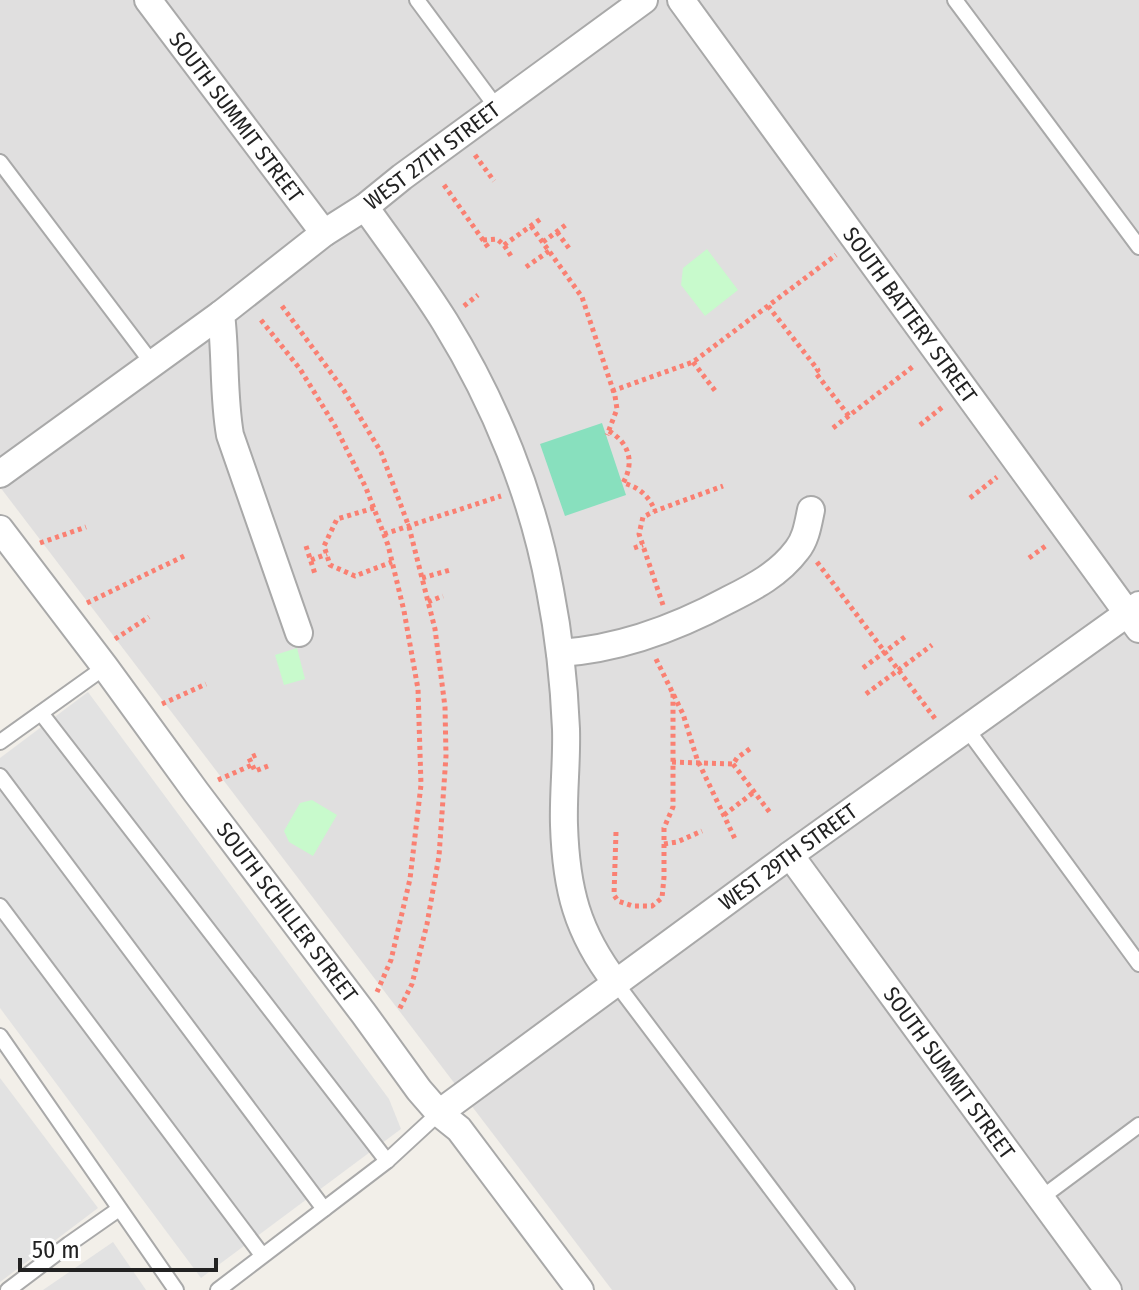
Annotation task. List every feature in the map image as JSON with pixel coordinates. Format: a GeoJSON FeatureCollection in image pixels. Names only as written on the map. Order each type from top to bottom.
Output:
{"type":"FeatureCollection","features":[{"type":"Feature","properties":{"kind":"street","name":"SOUTH SUMMIT STREET"},"geometry":{"type":"LineString","coordinates":[[148,0],[324,233]]}},
{"type":"Feature","properties":{"kind":"street","name":"WEST 27TH STREET"},"geometry":{"type":"LineString","coordinates":[[0,474],[644,0]]}},
{"type":"Feature","properties":{"kind":"street","name":"SOUTH BATTERY STREET"},"geometry":{"type":"LineString","coordinates":[[681,0],[1017,462],[1135,616]]}},
{"type":"Feature","properties":{"kind":"street"},"geometry":{"type":"LineString","coordinates":[[365,207],[446,323],[470,367],[499,426],[540,540],[560,653],[566,729],[564,825],[569,879],[586,937],[616,983]]}},
{"type":"Feature","properties":{"kind":"street"},"geometry":{"type":"LineString","coordinates":[[221,314],[225,346],[226,415],[230,435],[299,633]]}},
{"type":"Feature","properties":{"kind":"street"},"geometry":{"type":"LineString","coordinates":[[560,653],[624,642],[671,628],[757,586],[779,570],[799,548],[811,510]]}},
{"type":"Feature","properties":{"kind":"street","name":"SOUTH SCHILLER STREET"},"geometry":{"type":"LineString","coordinates":[[0,529],[419,1090],[439,1113],[459,1129],[580,1290]]}},
{"type":"Feature","properties":{"kind":"street","name":"WEST 29TH STREET"},"geometry":{"type":"LineString","coordinates":[[439,1113],[959,734],[1135,616]]}},
{"type":"Feature","properties":{"kind":"street","name":"SOUTH SUMMIT STREET"},"geometry":{"type":"LineString","coordinates":[[790,855],[1108,1290]]}},
{"type":"Feature","properties":{"kind":"lane"},"geometry":{"type":"LineString","coordinates":[[417,0],[497,108]]}},
{"type":"Feature","properties":{"kind":"lane"},"geometry":{"type":"LineString","coordinates":[[955,0],[1139,247]]}},
{"type":"Feature","properties":{"kind":"lane"},"geometry":{"type":"LineString","coordinates":[[0,162],[152,363]]}},
{"type":"Feature","properties":{"kind":"lane"},"geometry":{"type":"LineString","coordinates":[[0,742],[41,713],[100,660]]}},
{"type":"Feature","properties":{"kind":"lane"},"geometry":{"type":"LineString","coordinates":[[41,713],[387,1161]]}},
{"type":"Feature","properties":{"kind":"lane"},"geometry":{"type":"LineString","coordinates":[[959,734],[1139,964]]}},
{"type":"Feature","properties":{"kind":"lane"},"geometry":{"type":"LineString","coordinates":[[0,776],[324,1209]]}},
{"type":"Feature","properties":{"kind":"lane"},"geometry":{"type":"LineString","coordinates":[[0,906],[262,1255]]}},
{"type":"Feature","properties":{"kind":"lane"},"geometry":{"type":"LineString","coordinates":[[616,983],[847,1290]]}},
{"type":"Feature","properties":{"kind":"lane"},"geometry":{"type":"LineString","coordinates":[[0,1036],[176,1290]]}},
{"type":"Feature","properties":{"kind":"lane"},"geometry":{"type":"LineString","coordinates":[[218,1290],[387,1161],[439,1113]]}},
{"type":"Feature","properties":{"kind":"lane"},"geometry":{"type":"LineString","coordinates":[[1041,1198],[1139,1125]]}},
{"type":"Feature","properties":{"kind":"lane"},"geometry":{"type":"LineString","coordinates":[[8,1290],[119,1209]]}},
{"type":"Feature","properties":{"kind":"path"},"geometry":{"type":"LineString","coordinates":[[460,135],[494,181]]}},
{"type":"Feature","properties":{"kind":"path"},"geometry":{"type":"LineString","coordinates":[[444,185],[488,247]]}},
{"type":"Feature","properties":{"kind":"path"},"geometry":{"type":"LineString","coordinates":[[504,245],[542,218]]}},
{"type":"Feature","properties":{"kind":"path"},"geometry":{"type":"LineString","coordinates":[[543,242],[567,224]]}},
{"type":"Feature","properties":{"kind":"path"},"geometry":{"type":"LineString","coordinates":[[531,226],[582,297],[617,409],[608,433],[620,438],[630,461],[629,473],[623,483],[642,491],[655,511]]}},
{"type":"Feature","properties":{"kind":"path"},"geometry":{"type":"LineString","coordinates":[[557,232],[571,251]]}},
{"type":"Feature","properties":{"kind":"path"},"geometry":{"type":"LineString","coordinates":[[483,240],[497,239],[511,256]]}},
{"type":"Feature","properties":{"kind":"path"},"geometry":{"type":"LineString","coordinates":[[612,391],[693,362],[856,240]]}},
{"type":"Feature","properties":{"kind":"path"},"geometry":{"type":"LineString","coordinates":[[526,267],[549,251]]}},
{"type":"Feature","properties":{"kind":"path"},"geometry":{"type":"LineString","coordinates":[[463,307],[478,295]]}},
{"type":"Feature","properties":{"kind":"path"},"geometry":{"type":"LineString","coordinates":[[282,306],[343,389],[381,452],[409,527],[435,629],[445,707],[446,756],[439,856],[412,984],[399,1010]]}},
{"type":"Feature","properties":{"kind":"path"},"geometry":{"type":"LineString","coordinates":[[768,306],[849,416]]}},
{"type":"Feature","properties":{"kind":"path"},"geometry":{"type":"LineString","coordinates":[[261,320],[300,369],[335,426],[366,488],[392,562],[418,689],[421,785],[410,879],[391,960],[382,985],[364,1014]]}},
{"type":"Feature","properties":{"kind":"path"},"geometry":{"type":"LineString","coordinates":[[833,428],[935,349]]}},
{"type":"Feature","properties":{"kind":"path"},"geometry":{"type":"LineString","coordinates":[[693,362],[716,392]]}},
{"type":"Feature","properties":{"kind":"path"},"geometry":{"type":"LineString","coordinates":[[970,498],[1017,462]]}},
{"type":"Feature","properties":{"kind":"path"},"geometry":{"type":"LineString","coordinates":[[671,628],[639,534],[640,525],[643,517],[655,511],[723,486]]}},
{"type":"Feature","properties":{"kind":"path"},"geometry":{"type":"LineString","coordinates":[[384,534],[493,499]]}},
{"type":"Feature","properties":{"kind":"path"},"geometry":{"type":"LineString","coordinates":[[374,508],[337,519],[324,546],[330,565],[355,576],[392,562]]}},
{"type":"Feature","properties":{"kind":"path"},"geometry":{"type":"LineString","coordinates":[[16,550],[86,527]]}},
{"type":"Feature","properties":{"kind":"path"},"geometry":{"type":"LineString","coordinates":[[634,548],[643,545]]}},
{"type":"Feature","properties":{"kind":"path"},"geometry":{"type":"LineString","coordinates":[[306,546],[315,574]]}},
{"type":"Feature","properties":{"kind":"path"},"geometry":{"type":"LineString","coordinates":[[311,560],[327,554]]}},
{"type":"Feature","properties":{"kind":"path"},"geometry":{"type":"LineString","coordinates":[[64,614],[184,556]]}},
{"type":"Feature","properties":{"kind":"path"},"geometry":{"type":"LineString","coordinates":[[820,566],[898,670],[959,734]]}},
{"type":"Feature","properties":{"kind":"path"},"geometry":{"type":"LineString","coordinates":[[422,578],[450,570]]}},
{"type":"Feature","properties":{"kind":"path"},"geometry":{"type":"LineString","coordinates":[[428,602],[443,596]]}},
{"type":"Feature","properties":{"kind":"path"},"geometry":{"type":"LineString","coordinates":[[100,660],[129,628],[149,617]]}},
{"type":"Feature","properties":{"kind":"path"},"geometry":{"type":"LineString","coordinates":[[863,668],[906,636]]}},
{"type":"Feature","properties":{"kind":"path"},"geometry":{"type":"LineString","coordinates":[[866,694],[932,645]]}},
{"type":"Feature","properties":{"kind":"path"},"geometry":{"type":"LineString","coordinates":[[660,666],[683,714],[698,763],[736,841]]}},
{"type":"Feature","properties":{"kind":"path"},"geometry":{"type":"LineString","coordinates":[[140,716],[206,684]]}},
{"type":"Feature","properties":{"kind":"path"},"geometry":{"type":"LineString","coordinates":[[616,832],[614,895],[618,901],[633,906],[652,906],[662,898],[664,828],[673,807],[673,692]]}},
{"type":"Feature","properties":{"kind":"path"},"geometry":{"type":"LineString","coordinates":[[733,764],[751,748]]}},
{"type":"Feature","properties":{"kind":"path"},"geometry":{"type":"LineString","coordinates":[[256,755],[249,758],[255,771],[268,766]]}},
{"type":"Feature","properties":{"kind":"path"},"geometry":{"type":"LineString","coordinates":[[672,762],[733,764]]}},
{"type":"Feature","properties":{"kind":"path"},"geometry":{"type":"LineString","coordinates":[[733,764],[771,814]]}},
{"type":"Feature","properties":{"kind":"path"},"geometry":{"type":"LineString","coordinates":[[226,776],[252,765]]}},
{"type":"Feature","properties":{"kind":"path"},"geometry":{"type":"LineString","coordinates":[[724,815],[754,792]]}},
{"type":"Feature","properties":{"kind":"path"},"geometry":{"type":"LineString","coordinates":[[664,844],[702,831]]}},
{"type":"Feature","properties":{"kind":"shaded area"},"geometry":{"type":"Polygon","coordinates":[[[0,0],[1139,0],[1139,1290],[612,1290],[0,487],[0,0]]]}},
{"type":"Feature","properties":{"kind":"shaded area"},"geometry":{"type":"Polygon","coordinates":[[[88,692],[389,1099],[401,1129],[201,1278],[0,1008],[0,758],[88,692]]]}},
{"type":"Feature","properties":{"kind":"shaded area"},"geometry":{"type":"Polygon","coordinates":[[[0,1078],[98,1208],[0,1282],[0,1078]]]}},
{"type":"Feature","properties":{"kind":"shaded area"},"geometry":{"type":"Polygon","coordinates":[[[113,1242],[146,1290],[43,1290],[113,1242]]]}},
{"type":"Feature","properties":{"kind":"green space"},"geometry":{"type":"Polygon","coordinates":[[[707,249],[738,290],[705,316],[681,285],[683,268],[707,249]]]}},
{"type":"Feature","properties":{"kind":"green space"},"geometry":{"type":"Polygon","coordinates":[[[602,423],[626,495],[565,516],[540,444],[602,423]]]}},
{"type":"Feature","properties":{"kind":"green space"},"geometry":{"type":"Polygon","coordinates":[[[297,648],[305,679],[284,685],[275,655],[297,648]]]}},
{"type":"Feature","properties":{"kind":"green space"},"geometry":{"type":"Polygon","coordinates":[[[312,800],[337,815],[313,856],[289,842],[284,831],[300,803],[312,800]]]}}]}
